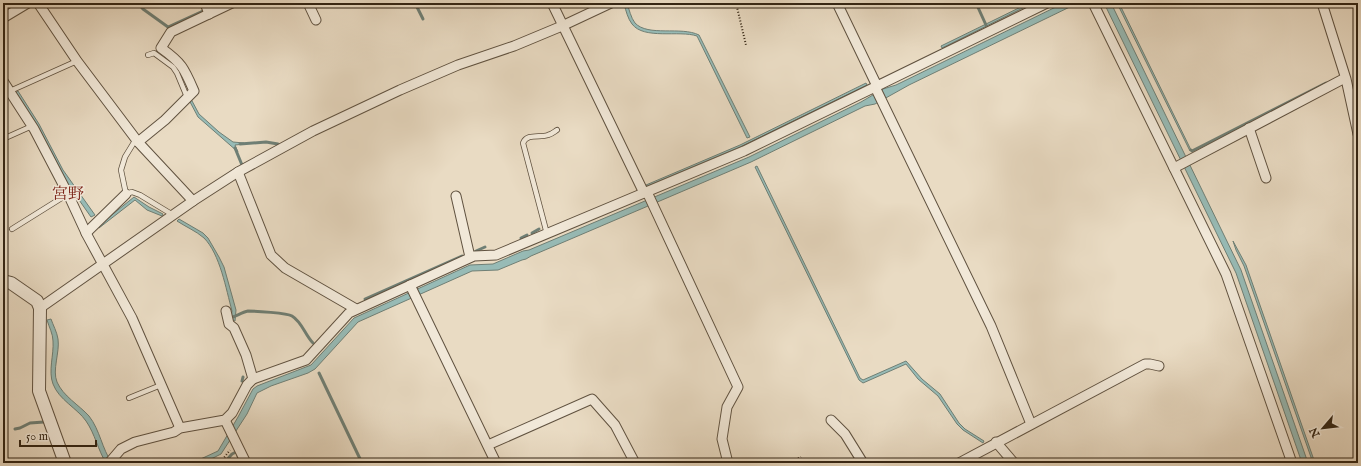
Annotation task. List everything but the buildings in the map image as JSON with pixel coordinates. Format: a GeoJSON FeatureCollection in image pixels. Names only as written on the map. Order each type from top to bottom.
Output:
{"type":"FeatureCollection","features":[{"type":"Feature","properties":{"kind":"street"},"geometry":{"type":"LineString","coordinates":[[3,18],[28,3]]}},
{"type":"Feature","properties":{"kind":"street"},"geometry":{"type":"LineString","coordinates":[[38,3],[77,61],[137,140],[193,201]]}},
{"type":"Feature","properties":{"kind":"street"},"geometry":{"type":"LineString","coordinates":[[205,3],[209,14]]}},
{"type":"Feature","properties":{"kind":"street"},"geometry":{"type":"LineString","coordinates":[[137,140],[165,120],[187,97],[194,92],[185,70],[176,59],[161,48],[171,32],[232,3]]}},
{"type":"Feature","properties":{"kind":"street"},"geometry":{"type":"LineString","coordinates":[[308,3],[316,20]]}},
{"type":"Feature","properties":{"kind":"street"},"geometry":{"type":"LineString","coordinates":[[552,3],[738,387],[726,407],[722,439],[728,463]]}},
{"type":"Feature","properties":{"kind":"street"},"geometry":{"type":"LineString","coordinates":[[40,308],[193,201],[238,172],[313,131],[400,90],[458,65],[514,46],[611,3]]}},
{"type":"Feature","properties":{"kind":"street"},"geometry":{"type":"LineString","coordinates":[[836,3],[882,102],[991,326],[1031,424]]}},
{"type":"Feature","properties":{"kind":"street"},"geometry":{"type":"LineString","coordinates":[[110,461],[121,449],[135,442],[174,432],[180,428],[225,420],[232,413],[247,385],[253,379],[306,360],[349,312],[413,291],[470,257],[496,255],[744,151],[876,88],[1047,3]]}},
{"type":"Feature","properties":{"kind":"street"},"geometry":{"type":"LineString","coordinates":[[1094,3],[1182,163],[1226,274],[1292,463]]}},
{"type":"Feature","properties":{"kind":"street"},"geometry":{"type":"LineString","coordinates":[[1322,3],[1345,78],[1358,134]]}},
{"type":"Feature","properties":{"kind":"street"},"geometry":{"type":"LineString","coordinates":[[1182,163],[1345,78]]}},
{"type":"Feature","properties":{"kind":"street"},"geometry":{"type":"LineString","coordinates":[[3,81],[33,126],[86,233],[132,318],[180,428]]}},
{"type":"Feature","properties":{"kind":"street"},"geometry":{"type":"LineString","coordinates":[[1277,123],[1282,111]]}},
{"type":"Feature","properties":{"kind":"street"},"geometry":{"type":"LineString","coordinates":[[1249,128],[1266,178]]}},
{"type":"Feature","properties":{"kind":"street"},"geometry":{"type":"LineString","coordinates":[[238,172],[270,255],[285,268],[356,309]]}},
{"type":"Feature","properties":{"kind":"street"},"geometry":{"type":"LineString","coordinates":[[86,233],[126,194]]}},
{"type":"Feature","properties":{"kind":"street"},"geometry":{"type":"LineString","coordinates":[[456,196],[470,257]]}},
{"type":"Feature","properties":{"kind":"street"},"geometry":{"type":"LineString","coordinates":[[3,281],[11,283],[37,302],[40,308],[39,391],[65,463]]}},
{"type":"Feature","properties":{"kind":"street"},"geometry":{"type":"LineString","coordinates":[[413,291],[496,463]]}},
{"type":"Feature","properties":{"kind":"street"},"geometry":{"type":"LineString","coordinates":[[226,311],[229,324],[234,328],[246,355],[253,379]]}},
{"type":"Feature","properties":{"kind":"street"},"geometry":{"type":"LineString","coordinates":[[959,463],[1145,364],[1159,366]]}},
{"type":"Feature","properties":{"kind":"street"},"geometry":{"type":"LineString","coordinates":[[488,446],[592,399],[615,425],[635,463]]}},
{"type":"Feature","properties":{"kind":"street"},"geometry":{"type":"LineString","coordinates":[[225,420],[246,463]]}},
{"type":"Feature","properties":{"kind":"street"},"geometry":{"type":"LineString","coordinates":[[831,420],[845,434],[863,463]]}},
{"type":"Feature","properties":{"kind":"street"},"geometry":{"type":"LineString","coordinates":[[996,442],[1014,463]]}},
{"type":"Feature","properties":{"kind":"lane"},"geometry":{"type":"LineString","coordinates":[[148,55],[154,53],[173,67],[187,97]]}},
{"type":"Feature","properties":{"kind":"lane"},"geometry":{"type":"LineString","coordinates":[[10,91],[77,61]]}},
{"type":"Feature","properties":{"kind":"lane"},"geometry":{"type":"LineString","coordinates":[[3,139],[33,126]]}},
{"type":"Feature","properties":{"kind":"lane"},"geometry":{"type":"LineString","coordinates":[[547,234],[524,143],[525,139],[529,137],[547,136],[557,130]]}},
{"type":"Feature","properties":{"kind":"lane"},"geometry":{"type":"LineString","coordinates":[[137,140],[125,157],[121,170],[126,194],[132,192],[140,195],[173,215]]}},
{"type":"Feature","properties":{"kind":"lane"},"geometry":{"type":"LineString","coordinates":[[12,229],[68,194]]}},
{"type":"Feature","properties":{"kind":"lane"},"geometry":{"type":"LineString","coordinates":[[129,398],[161,385]]}},
{"type":"Feature","properties":{"kind":"path"},"geometry":{"type":"LineString","coordinates":[[736,3],[746,45]]}},
{"type":"Feature","properties":{"kind":"path"},"geometry":{"type":"LineString","coordinates":[[214,463],[223,459],[236,442]]}},
{"type":"Feature","properties":{"kind":"path"},"geometry":{"type":"LineString","coordinates":[[786,463],[801,456]]}},
{"type":"Feature","properties":{"kind":"water"},"geometry":{"type":"Polygon","coordinates":[[[627,3],[635,23],[641,27],[656,31],[692,32],[699,35],[750,137],[747,138],[697,36],[690,34],[653,33],[638,29],[632,24],[628,17],[624,4],[627,3]]]}},
{"type":"Feature","properties":{"kind":"water"},"geometry":{"type":"Polygon","coordinates":[[[1029,3],[1033,3],[942,48],[941,46],[1029,3]]]}},
{"type":"Feature","properties":{"kind":"water"},"geometry":{"type":"Polygon","coordinates":[[[1064,3],[1078,3],[909,85],[875,104],[865,106],[751,162],[526,259],[498,270],[472,271],[358,322],[315,369],[257,393],[247,414],[221,454],[203,463],[192,463],[218,451],[253,389],[257,386],[311,365],[354,318],[470,265],[493,264],[749,157],[861,102],[883,89],[896,85],[1064,3]]]}},
{"type":"Feature","properties":{"kind":"water"},"geometry":{"type":"Polygon","coordinates":[[[1104,3],[1111,3],[1241,270],[1308,463],[1302,463],[1236,273],[1104,3]]]}},
{"type":"Feature","properties":{"kind":"water"},"geometry":{"type":"Polygon","coordinates":[[[1117,3],[1119,3],[1191,150],[1190,151],[1117,3]]]}},
{"type":"Feature","properties":{"kind":"water"},"geometry":{"type":"Polygon","coordinates":[[[866,83],[867,85],[742,146],[647,186],[646,185],[740,145],[866,83]]]}},
{"type":"Feature","properties":{"kind":"water"},"geometry":{"type":"Polygon","coordinates":[[[18,91],[39,124],[63,170],[95,215],[91,217],[65,180],[15,93],[18,91]]]}},
{"type":"Feature","properties":{"kind":"water"},"geometry":{"type":"Polygon","coordinates":[[[191,99],[199,114],[219,132],[233,142],[245,144],[235,145],[238,152],[198,117],[189,100],[191,99]]]}},
{"type":"Feature","properties":{"kind":"water"},"geometry":{"type":"Polygon","coordinates":[[[757,166],[860,378],[863,380],[906,361],[922,379],[940,394],[959,423],[965,429],[984,441],[983,443],[963,430],[957,424],[938,396],[918,379],[906,364],[863,383],[859,380],[755,167],[757,166]]]}},
{"type":"Feature","properties":{"kind":"water"},"geometry":{"type":"Polygon","coordinates":[[[134,197],[163,214],[162,216],[147,210],[135,200],[99,228],[98,226],[134,197]]]}},
{"type":"Feature","properties":{"kind":"water"},"geometry":{"type":"Polygon","coordinates":[[[179,219],[203,233],[208,238],[219,257],[224,267],[236,310],[235,321],[231,319],[232,311],[222,272],[210,245],[198,233],[177,221],[179,219]]]}},
{"type":"Feature","properties":{"kind":"water"},"geometry":{"type":"Polygon","coordinates":[[[1233,241],[1246,265],[1315,463],[1313,463],[1244,266],[1233,241]]]}},
{"type":"Feature","properties":{"kind":"water"},"geometry":{"type":"Polygon","coordinates":[[[51,319],[58,339],[55,372],[57,382],[63,392],[93,421],[112,463],[106,463],[86,421],[59,395],[53,384],[51,368],[53,338],[47,320],[51,319]]]}},
{"type":"Feature","properties":{"kind":"waterway"},"geometry":{"type":"LineString","coordinates":[[138,3],[143,9],[168,27],[203,11]]}},
{"type":"Feature","properties":{"kind":"waterway"},"geometry":{"type":"LineString","coordinates":[[415,3],[423,19]]}},
{"type":"Feature","properties":{"kind":"waterway"},"geometry":{"type":"LineString","coordinates":[[976,3],[986,25]]}},
{"type":"Feature","properties":{"kind":"waterway"},"geometry":{"type":"LineString","coordinates":[[1191,150],[1192,151],[1326,83]]}},
{"type":"Feature","properties":{"kind":"waterway"},"geometry":{"type":"LineString","coordinates":[[1353,91],[1358,109]]}},
{"type":"Feature","properties":{"kind":"waterway"},"geometry":{"type":"LineString","coordinates":[[240,144],[266,142],[278,144]]}},
{"type":"Feature","properties":{"kind":"waterway"},"geometry":{"type":"LineString","coordinates":[[235,148],[242,165]]}},
{"type":"Feature","properties":{"kind":"waterway"},"geometry":{"type":"LineString","coordinates":[[532,233],[539,229]]}},
{"type":"Feature","properties":{"kind":"waterway"},"geometry":{"type":"LineString","coordinates":[[521,238],[527,235]]}},
{"type":"Feature","properties":{"kind":"waterway"},"geometry":{"type":"LineString","coordinates":[[476,251],[485,247]]}},
{"type":"Feature","properties":{"kind":"waterway"},"geometry":{"type":"LineString","coordinates":[[365,299],[462,256]]}},
{"type":"Feature","properties":{"kind":"waterway"},"geometry":{"type":"LineString","coordinates":[[233,317],[248,311],[271,312],[289,315],[298,322],[313,343]]}},
{"type":"Feature","properties":{"kind":"waterway"},"geometry":{"type":"LineString","coordinates":[[319,373],[362,463]]}},
{"type":"Feature","properties":{"kind":"waterway"},"geometry":{"type":"LineString","coordinates":[[242,381],[243,377]]}},
{"type":"Feature","properties":{"kind":"waterway"},"geometry":{"type":"LineString","coordinates":[[15,429],[30,423],[44,422]]}},
{"type":"Feature","properties":{"kind":"waterway"},"geometry":{"type":"LineString","coordinates":[[224,463],[232,454],[236,452]]}},
{"type":"Feature","properties":{"kind":"waterway"},"geometry":{"type":"LineString","coordinates":[[238,456],[241,463]]}},
{"type":"Feature","properties":{"kind":"district","name":"宮野"},"geometry":{"type":"Point","coordinates":[68,195]}}]}
